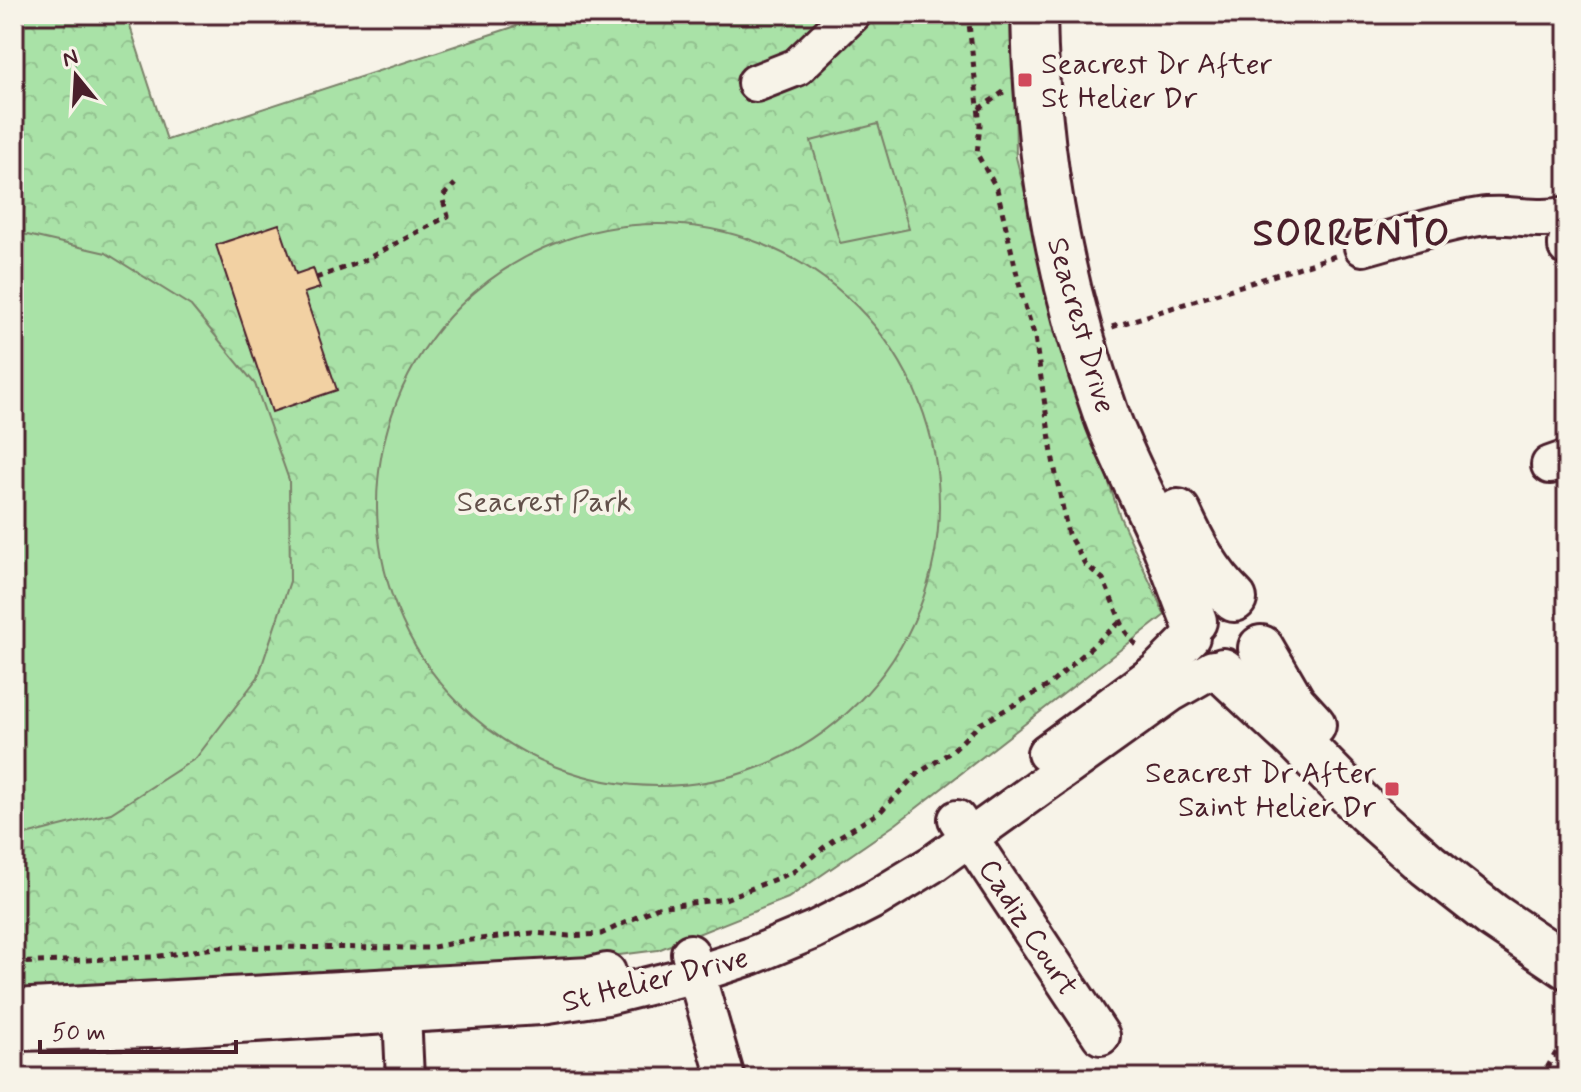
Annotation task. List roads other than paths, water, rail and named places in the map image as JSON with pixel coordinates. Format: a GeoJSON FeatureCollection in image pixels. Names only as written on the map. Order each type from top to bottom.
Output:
{"type":"FeatureCollection","features":[{"type":"Feature","properties":{"kind":"main road","name":"Seacrest Drive"},"geometry":{"type":"LineString","coordinates":[[1034,14],[1034,73],[1042,157],[1055,237],[1077,324],[1107,416],[1160,534],[1205,650],[1366,810],[1428,865],[1505,924],[1567,966]]}},
{"type":"Feature","properties":{"kind":"main road","name":"Seacrest Drive"},"geometry":{"type":"LineString","coordinates":[[1055,14],[1056,75],[1066,170],[1078,238],[1101,330],[1117,361],[1153,454],[1195,548],[1216,582],[1234,599]]}},
{"type":"Feature","properties":{"kind":"main road"},"geometry":{"type":"LineString","coordinates":[[1234,599],[1256,612],[1264,636],[1261,648],[1246,666],[1239,670],[1205,650],[1199,613],[1215,601],[1234,599]]}},
{"type":"Feature","properties":{"kind":"main road"},"geometry":{"type":"LineString","coordinates":[[1261,648],[1293,703],[1394,806],[1492,888],[1567,939]]}},
{"type":"Feature","properties":{"kind":"street"},"geometry":{"type":"LineString","coordinates":[[756,83],[797,67],[852,14]]}},
{"type":"Feature","properties":{"kind":"street"},"geometry":{"type":"LineString","coordinates":[[1363,247],[1478,217],[1509,214],[1546,220],[1567,215]]}},
{"type":"Feature","properties":{"kind":"street","name":"St Helier Drive"},"geometry":{"type":"LineString","coordinates":[[14,1032],[154,1029],[402,1002],[751,956],[814,930],[875,899],[931,865],[963,828],[1171,693],[1205,650]]}},
{"type":"Feature","properties":{"kind":"street","name":"Cadiz Court"},"geometry":{"type":"LineString","coordinates":[[963,828],[1101,1036]]}},
{"type":"Feature","properties":{"kind":"street"},"geometry":{"type":"LineString","coordinates":[[693,963],[726,1078]]}},
{"type":"Feature","properties":{"kind":"street"},"geometry":{"type":"LineString","coordinates":[[402,1002],[405,1078]]}},
{"type":"Feature","properties":{"kind":"street","name":"St Helier Drive"},"geometry":{"type":"LineString","coordinates":[[14,1008],[402,1002]]}},
{"type":"Feature","properties":{"kind":"place","name":"Seacrest Dr After St Helier Dr"},"geometry":{"type":"Point","coordinates":[1025,80]}},
{"type":"Feature","properties":{"kind":"place","name":"Seacrest Dr After Saint Helier Dr"},"geometry":{"type":"Point","coordinates":[1392,789]}},
{"type":"Feature","properties":{"kind":"district","name":"SORRENTO"},"geometry":{"type":"Point","coordinates":[1352,232]}},
{"type":"Feature","properties":{"kind":"park label","name":"Seacrest Park"},"geometry":{"type":"Point","coordinates":[544,501]}}]}
